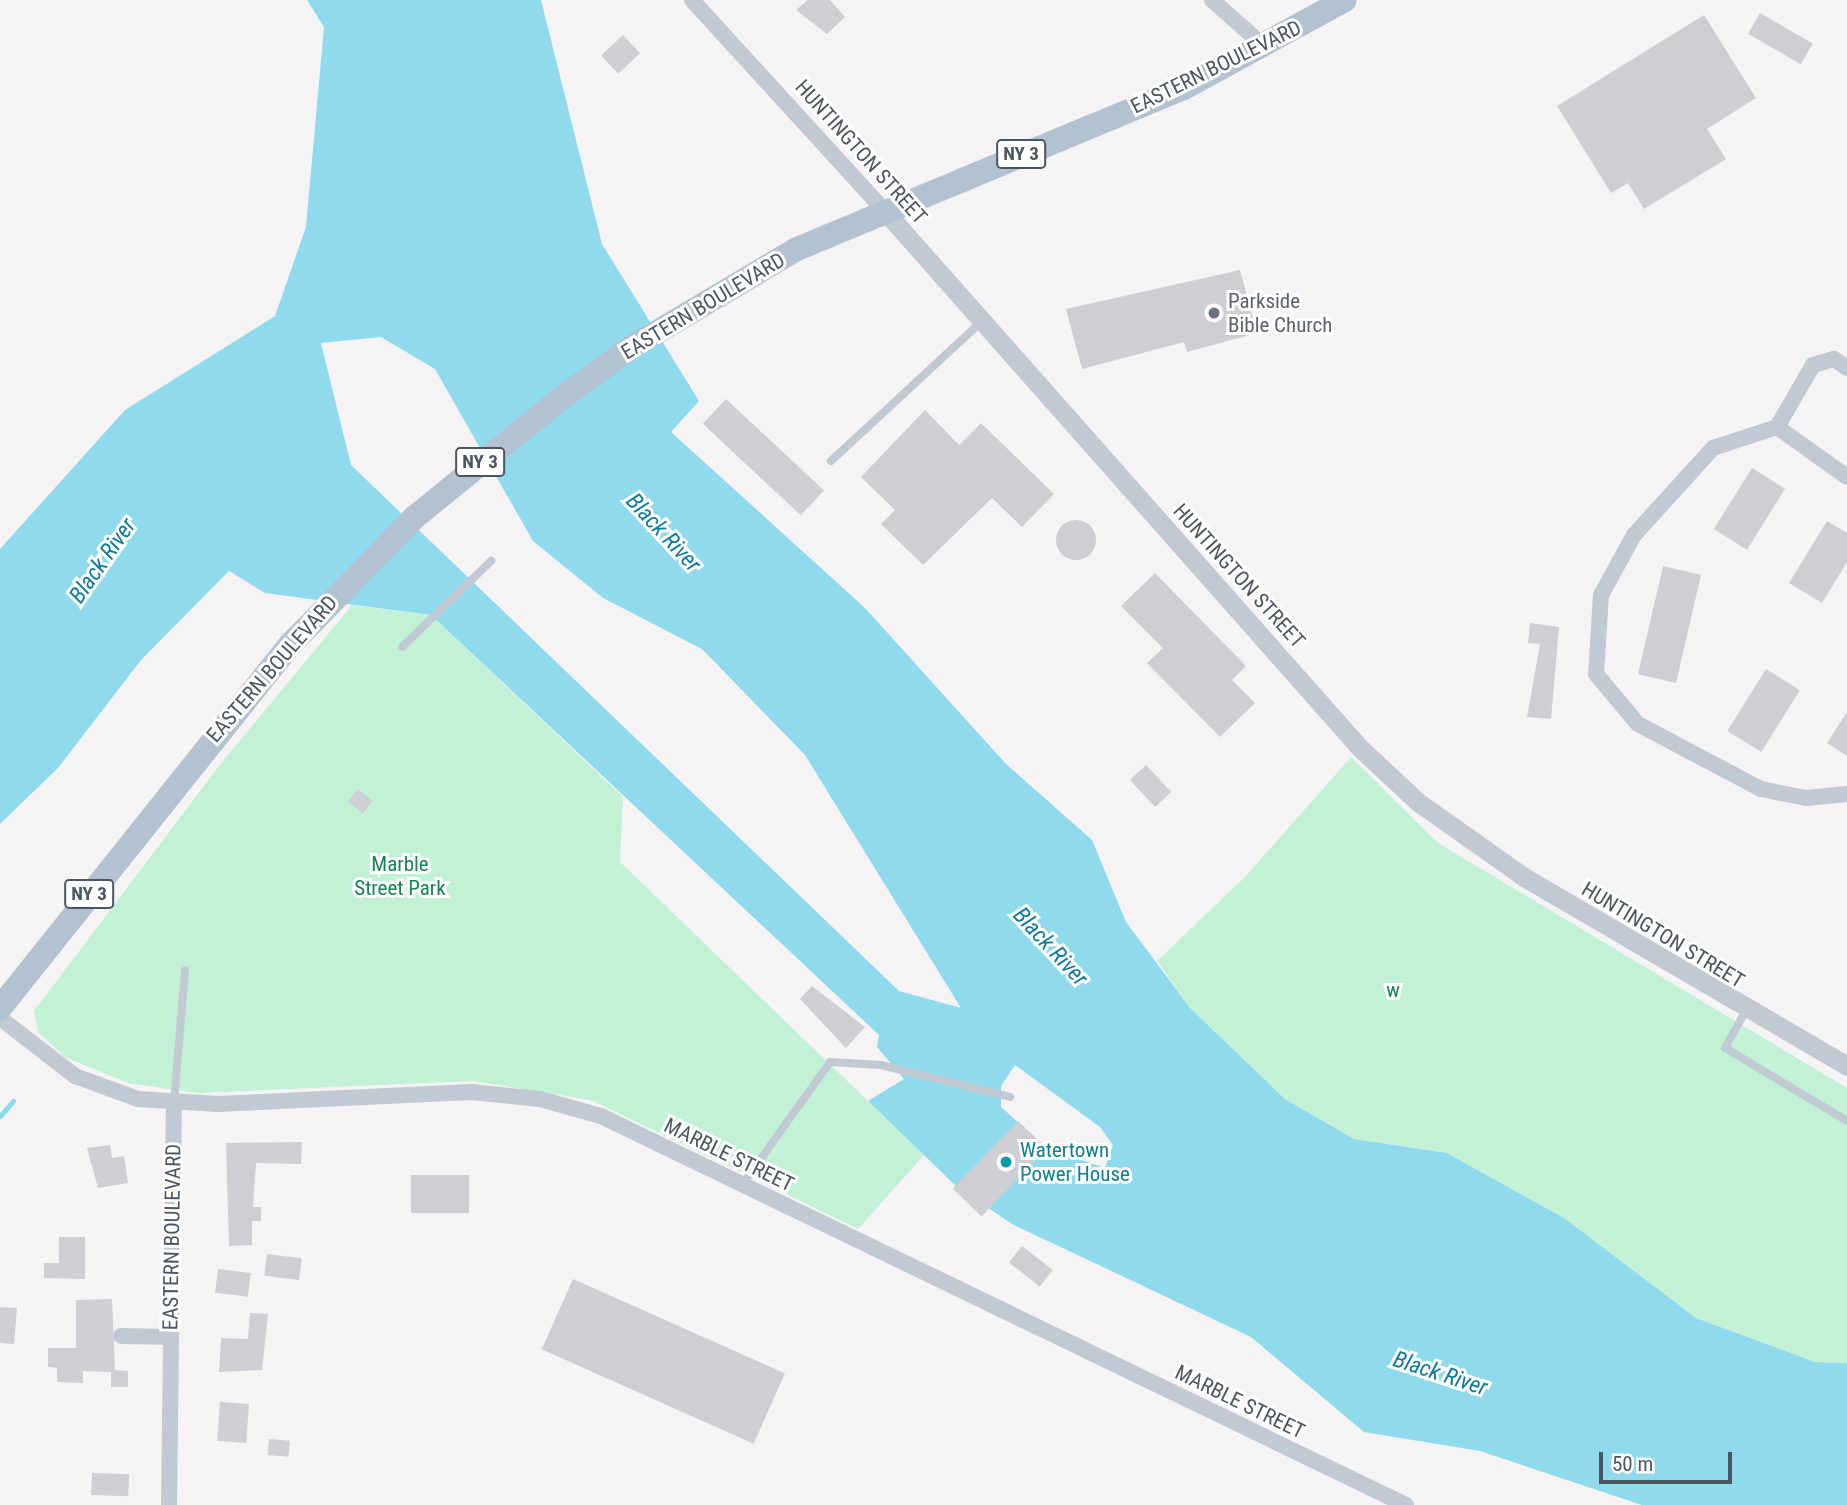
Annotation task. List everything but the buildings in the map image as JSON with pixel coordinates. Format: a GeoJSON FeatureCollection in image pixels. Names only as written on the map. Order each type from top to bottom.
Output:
{"type":"FeatureCollection","features":[{"type":"Feature","properties":{"kind":"main road","name":"EASTERN BOULEVARD"},"geometry":{"type":"LineString","coordinates":[[0,1008],[178,780],[289,646],[415,517],[487,456],[695,307],[797,249],[884,210],[1184,88],[1265,47],[1345,0]]}},
{"type":"Feature","properties":{"kind":"street","name":"HUNTINGTON STREET"},"geometry":{"type":"LineString","coordinates":[[692,0],[884,210],[1360,748],[1418,802],[1524,877],[1745,1012],[1847,1066]]}},
{"type":"Feature","properties":{"kind":"street"},"geometry":{"type":"LineString","coordinates":[[1212,0],[1265,47]]}},
{"type":"Feature","properties":{"kind":"street"},"geometry":{"type":"LineString","coordinates":[[1847,368],[1834,359],[1813,365],[1777,428],[1713,448],[1634,535],[1601,595],[1597,674],[1638,724],[1760,789],[1806,798],[1847,793]]}},
{"type":"Feature","properties":{"kind":"street"},"geometry":{"type":"LineString","coordinates":[[1777,428],[1847,477]]}},
{"type":"Feature","properties":{"kind":"street","name":"MARBLE STREET"},"geometry":{"type":"LineString","coordinates":[[0,1018],[75,1076],[138,1099],[174,1102],[386,1092],[540,1099],[601,1116],[1406,1505]]}},
{"type":"Feature","properties":{"kind":"street","name":"EASTERN BOULEVARD"},"geometry":{"type":"LineString","coordinates":[[169,1505],[174,1102]]}},
{"type":"Feature","properties":{"kind":"street"},"geometry":{"type":"LineString","coordinates":[[121,1336],[171,1337]]}},
{"type":"Feature","properties":{"kind":"lane"},"geometry":{"type":"LineString","coordinates":[[831,461],[982,321]]}},
{"type":"Feature","properties":{"kind":"lane"},"geometry":{"type":"LineString","coordinates":[[402,648],[491,561]]}},
{"type":"Feature","properties":{"kind":"lane","name":"EASTERN BOULEVARD"},"geometry":{"type":"LineString","coordinates":[[174,1102],[185,970]]}},
{"type":"Feature","properties":{"kind":"lane"},"geometry":{"type":"LineString","coordinates":[[1745,1012],[1725,1048],[1847,1121]]}},
{"type":"Feature","properties":{"kind":"lane"},"geometry":{"type":"LineString","coordinates":[[742,1185],[830,1062],[881,1065],[1010,1097]]}},
{"type":"Feature","properties":{"kind":"green space","name":"Marble Street Park"},"geometry":{"type":"Polygon","coordinates":[[[352,605],[431,615],[623,797],[620,862],[924,1155],[858,1229],[591,1100],[473,1081],[197,1093],[128,1083],[65,1057],[38,1032],[34,1011],[219,766],[352,605]]]}},
{"type":"Feature","properties":{"kind":"green space","name":"w"},"geometry":{"type":"Polygon","coordinates":[[[1351,757],[1438,843],[1847,1088],[1847,1363],[1815,1362],[1696,1318],[1564,1218],[1447,1153],[1354,1139],[1285,1099],[1191,1009],[1157,961],[1245,877],[1351,757]]]}},
{"type":"Feature","properties":{"kind":"water","name":"Black River"},"geometry":{"type":"Polygon","coordinates":[[[307,0],[541,0],[602,244],[699,401],[671,432],[865,608],[1006,764],[1092,840],[1126,922],[1191,1009],[1285,1099],[1354,1139],[1447,1153],[1564,1218],[1696,1318],[1815,1362],[1847,1363],[1847,1505],[1642,1505],[1480,1451],[1364,1432],[1251,1337],[1012,1224],[956,1186],[868,1101],[904,1079],[877,1047],[879,1035],[431,615],[265,593],[229,571],[141,660],[58,768],[0,824],[0,549],[125,410],[275,316],[306,227],[324,27],[307,0]],[[381,337],[321,343],[351,465],[899,991],[961,1008],[805,755],[702,649],[603,598],[533,541],[435,369],[381,337]],[[1015,1065],[1001,1086],[1001,1107],[1047,1148],[1105,1168],[1113,1145],[1100,1127],[1015,1065]]]}},
{"type":"Feature","properties":{"kind":"waterway"},"geometry":{"type":"LineString","coordinates":[[0,1116],[13,1101]]}},
{"type":"Feature","properties":{"kind":"place","name":"Parkside Bible Church"},"geometry":{"type":"Point","coordinates":[1214,313]}},
{"type":"Feature","properties":{"kind":"place","name":"Watertown Power House"},"geometry":{"type":"Point","coordinates":[1006,1162]}}]}
